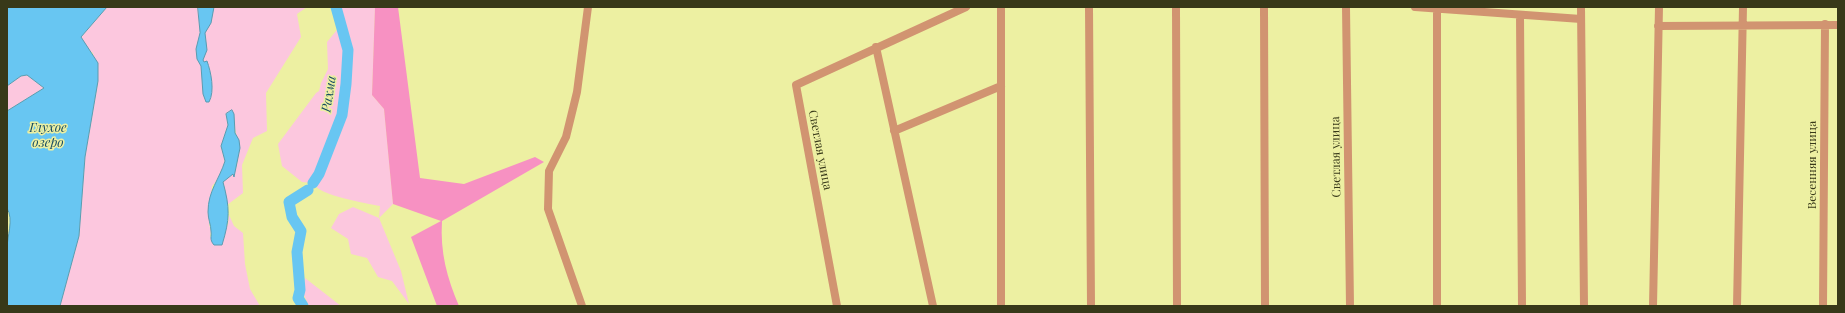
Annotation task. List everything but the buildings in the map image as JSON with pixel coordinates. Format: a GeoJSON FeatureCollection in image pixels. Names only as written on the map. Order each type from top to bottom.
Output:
{"type":"FeatureCollection","features":[{"type":"Feature","properties":{"kind":"street"},"geometry":{"type":"LineString","coordinates":[[582,306],[548,209],[549,172],[566,137],[577,92],[588,7]]}},
{"type":"Feature","properties":{"kind":"street","name":"Светлая улица"},"geometry":{"type":"LineString","coordinates":[[837,306],[796,85],[966,7]]}},
{"type":"Feature","properties":{"kind":"street"},"geometry":{"type":"LineString","coordinates":[[1001,7],[1001,306]]}},
{"type":"Feature","properties":{"kind":"street"},"geometry":{"type":"LineString","coordinates":[[1089,7],[1092,306]]}},
{"type":"Feature","properties":{"kind":"street"},"geometry":{"type":"LineString","coordinates":[[1176,7],[1177,306]]}},
{"type":"Feature","properties":{"kind":"street"},"geometry":{"type":"LineString","coordinates":[[1264,7],[1265,306]]}},
{"type":"Feature","properties":{"kind":"street","name":"Светлая улица"},"geometry":{"type":"LineString","coordinates":[[1346,7],[1350,306]]}},
{"type":"Feature","properties":{"kind":"street"},"geometry":{"type":"LineString","coordinates":[[1415,7],[1580,18]]}},
{"type":"Feature","properties":{"kind":"street"},"geometry":{"type":"LineString","coordinates":[[1581,7],[1584,306]]}},
{"type":"Feature","properties":{"kind":"street"},"geometry":{"type":"LineString","coordinates":[[1653,306],[1659,7]]}},
{"type":"Feature","properties":{"kind":"street"},"geometry":{"type":"LineString","coordinates":[[1737,306],[1743,7]]}},
{"type":"Feature","properties":{"kind":"street"},"geometry":{"type":"LineString","coordinates":[[1437,9],[1437,306]]}},
{"type":"Feature","properties":{"kind":"street"},"geometry":{"type":"LineString","coordinates":[[1520,15],[1522,306]]}},
{"type":"Feature","properties":{"kind":"street","name":"Весенняя улица"},"geometry":{"type":"LineString","coordinates":[[1824,306],[1825,24]]}},
{"type":"Feature","properties":{"kind":"street"},"geometry":{"type":"LineString","coordinates":[[1658,26],[1838,25]]}},
{"type":"Feature","properties":{"kind":"street"},"geometry":{"type":"LineString","coordinates":[[876,47],[933,306]]}},
{"type":"Feature","properties":{"kind":"street"},"geometry":{"type":"LineString","coordinates":[[894,131],[1001,86]]}},
{"type":"Feature","properties":{"kind":"shaded area"},"geometry":{"type":"Polygon","coordinates":[[[107,7],[307,7],[297,14],[301,37],[266,93],[267,131],[253,138],[242,165],[243,193],[227,205],[223,181],[235,170],[238,161],[237,140],[232,111],[226,114],[228,125],[221,146],[225,161],[218,178],[212,186],[209,224],[211,231],[210,237],[228,225],[229,215],[234,226],[243,233],[245,264],[250,289],[260,306],[60,306],[79,236],[85,157],[98,82],[93,53],[86,48],[81,37],[107,7]]]}},
{"type":"Feature","properties":{"kind":"shaded area"},"geometry":{"type":"Polygon","coordinates":[[[336,7],[375,7],[372,95],[384,109],[393,204],[379,218],[380,206],[324,192],[317,188],[313,183],[302,182],[282,166],[278,144],[319,91],[328,69],[327,42],[341,25],[336,7]]]}},
{"type":"Feature","properties":{"kind":"shaded area"},"geometry":{"type":"Polygon","coordinates":[[[375,7],[398,7],[420,178],[464,184],[535,157],[544,162],[442,221],[442,243],[445,265],[459,306],[437,306],[411,237],[441,221],[393,204],[384,109],[372,95],[375,7]]]}},
{"type":"Feature","properties":{"kind":"shaded area"},"geometry":{"type":"Polygon","coordinates":[[[27,75],[44,88],[7,111],[7,86],[21,76],[27,75]]]}},
{"type":"Feature","properties":{"kind":"shaded area"},"geometry":{"type":"Polygon","coordinates":[[[353,207],[379,218],[401,271],[409,304],[392,281],[378,277],[367,258],[351,254],[348,239],[331,228],[339,214],[353,207]]]}},
{"type":"Feature","properties":{"kind":"shaded area"},"geometry":{"type":"Polygon","coordinates":[[[305,278],[341,306],[309,306],[304,295],[305,278]]]}},
{"type":"Feature","properties":{"kind":"water","name":"Глухое озеро"},"geometry":{"type":"Polygon","coordinates":[[[7,7],[107,7],[81,37],[98,63],[98,81],[85,157],[79,236],[60,306],[7,306],[7,249],[10,218],[7,208],[7,111],[44,88],[27,75],[21,76],[7,86],[7,7]]]}},
{"type":"Feature","properties":{"kind":"water"},"geometry":{"type":"Polygon","coordinates":[[[198,7],[214,7],[211,23],[205,33],[207,50],[203,60],[204,62],[207,61],[211,76],[212,92],[209,102],[206,102],[203,94],[201,66],[197,59],[196,49],[200,33],[198,7]]]}},
{"type":"Feature","properties":{"kind":"water"},"geometry":{"type":"Polygon","coordinates":[[[232,110],[234,114],[235,133],[239,140],[240,148],[234,177],[233,174],[223,182],[228,207],[228,220],[225,236],[222,245],[214,245],[211,240],[208,205],[225,161],[221,146],[228,125],[226,114],[232,110]]]}},
{"type":"Feature","properties":{"kind":"waterway","name":"Рахма"},"geometry":{"type":"LineString","coordinates":[[313,183],[319,174],[342,115],[348,50],[336,7]]}},
{"type":"Feature","properties":{"kind":"waterway","name":"Рахма"},"geometry":{"type":"LineString","coordinates":[[303,306],[298,298],[300,290],[297,252],[301,231],[292,217],[289,202],[308,190]]}}]}
